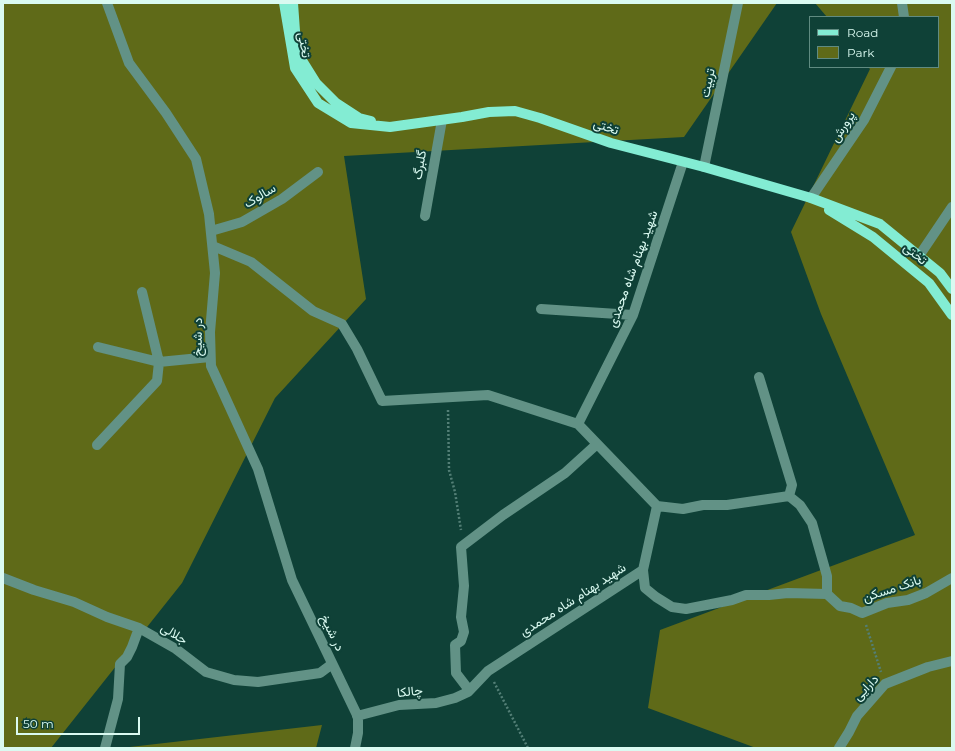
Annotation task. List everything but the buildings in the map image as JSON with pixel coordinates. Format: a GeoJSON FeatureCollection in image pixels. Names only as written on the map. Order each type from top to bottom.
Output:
{"type":"FeatureCollection","features":[{"type":"Feature","properties":{"kind":"main road","name":"تختی"},"geometry":{"type":"LineString","coordinates":[[284,3],[295,68],[318,102],[351,123],[390,127],[489,112],[515,111],[540,118],[611,143],[811,198],[880,224],[940,273],[952,289]]}},
{"type":"Feature","properties":{"kind":"main road","name":"تختی"},"geometry":{"type":"LineString","coordinates":[[293,3],[301,59],[316,83],[336,103],[359,118],[390,127]]}},
{"type":"Feature","properties":{"kind":"main road","name":"تختی"},"geometry":{"type":"LineString","coordinates":[[811,198],[873,237],[929,283],[952,315]]}},
{"type":"Feature","properties":{"kind":"street","name":"در شیخ"},"geometry":{"type":"LineString","coordinates":[[107,3],[129,63],[166,113],[196,159],[209,214],[215,273],[210,332],[211,366],[258,469],[292,580],[357,716]]}},
{"type":"Feature","properties":{"kind":"street","name":"تربیت"},"geometry":{"type":"LineString","coordinates":[[704,168],[738,3]]}},
{"type":"Feature","properties":{"kind":"street"},"geometry":{"type":"LineString","coordinates":[[902,3],[904,16]]}},
{"type":"Feature","properties":{"kind":"street","name":"پرورش"},"geometry":{"type":"LineString","coordinates":[[811,198],[864,120],[890,68]]}},
{"type":"Feature","properties":{"kind":"street","name":"گلبرگ"},"geometry":{"type":"LineString","coordinates":[[425,216],[442,120]]}},
{"type":"Feature","properties":{"kind":"street","name":"شهید بهنام شاه محمدی"},"geometry":{"type":"LineString","coordinates":[[578,424],[633,315],[683,162]]}},
{"type":"Feature","properties":{"kind":"street","name":"سالوک"},"geometry":{"type":"LineString","coordinates":[[211,231],[242,222],[282,199],[318,172]]}},
{"type":"Feature","properties":{"kind":"street"},"geometry":{"type":"LineString","coordinates":[[920,256],[952,207]]}},
{"type":"Feature","properties":{"kind":"street"},"geometry":{"type":"LineString","coordinates":[[212,246],[251,262],[313,311],[342,324],[357,349],[382,401],[488,395],[578,424],[657,506],[683,510],[703,505],[727,505],[789,496],[800,505],[812,523],[828,576],[827,594]]}},
{"type":"Feature","properties":{"kind":"street"},"geometry":{"type":"LineString","coordinates":[[97,445],[157,381],[159,362],[142,292]]}},
{"type":"Feature","properties":{"kind":"street"},"geometry":{"type":"LineString","coordinates":[[541,309],[633,315]]}},
{"type":"Feature","properties":{"kind":"street"},"geometry":{"type":"LineString","coordinates":[[98,347],[159,362],[210,357]]}},
{"type":"Feature","properties":{"kind":"street"},"geometry":{"type":"LineString","coordinates":[[759,377],[792,485],[789,496]]}},
{"type":"Feature","properties":{"kind":"street"},"geometry":{"type":"LineString","coordinates":[[468,690],[456,673],[455,645],[461,641],[464,632],[461,617],[464,586],[460,547],[502,515],[565,473],[598,444]]}},
{"type":"Feature","properties":{"kind":"street","name":"شهید بهنام شاه محمدی"},"geometry":{"type":"LineString","coordinates":[[488,671],[643,570],[657,506]]}},
{"type":"Feature","properties":{"kind":"street"},"geometry":{"type":"LineString","coordinates":[[643,570],[645,588],[672,607],[686,609],[732,600],[746,595],[788,593],[827,594],[840,606],[851,608],[862,613]]}},
{"type":"Feature","properties":{"kind":"street","name":"جلالی"},"geometry":{"type":"LineString","coordinates":[[3,578],[34,590],[74,602],[108,617],[139,628],[176,649],[206,672],[234,680],[258,682],[320,673],[332,664]]}},
{"type":"Feature","properties":{"kind":"street","name":"بانک مسکن"},"geometry":{"type":"LineString","coordinates":[[862,613],[887,603],[908,600],[926,593],[952,578]]}},
{"type":"Feature","properties":{"kind":"street"},"geometry":{"type":"LineString","coordinates":[[105,748],[118,698],[120,664],[127,657],[139,628]]}},
{"type":"Feature","properties":{"kind":"street","name":"دارایی"},"geometry":{"type":"LineString","coordinates":[[839,748],[857,716],[885,684],[928,667],[952,661]]}},
{"type":"Feature","properties":{"kind":"street","name":"چالکا"},"geometry":{"type":"LineString","coordinates":[[357,716],[399,705],[436,703],[455,698],[468,692],[468,690],[488,671]]}},
{"type":"Feature","properties":{"kind":"street"},"geometry":{"type":"LineString","coordinates":[[355,748],[358,733],[357,716]]}},
{"type":"Feature","properties":{"kind":"path"},"geometry":{"type":"LineString","coordinates":[[447,397],[449,411],[449,470],[455,492],[461,531],[460,547]]}},
{"type":"Feature","properties":{"kind":"path"},"geometry":{"type":"LineString","coordinates":[[862,613],[885,684]]}},
{"type":"Feature","properties":{"kind":"path"},"geometry":{"type":"LineString","coordinates":[[488,671],[528,748]]}},
{"type":"Feature","properties":{"kind":"green space"},"geometry":{"type":"Polygon","coordinates":[[[3,3],[777,3],[684,137],[344,156],[366,299],[275,398],[182,583],[51,748],[3,748],[3,3]]]}},
{"type":"Feature","properties":{"kind":"green space"},"geometry":{"type":"Polygon","coordinates":[[[815,3],[952,3],[952,748],[756,748],[648,708],[660,630],[915,535],[821,314],[791,232],[870,69],[869,68],[939,68],[939,16],[826,16],[815,3]]]}},
{"type":"Feature","properties":{"kind":"green space"},"geometry":{"type":"Polygon","coordinates":[[[322,725],[316,748],[121,748],[322,725]]]}}]}
